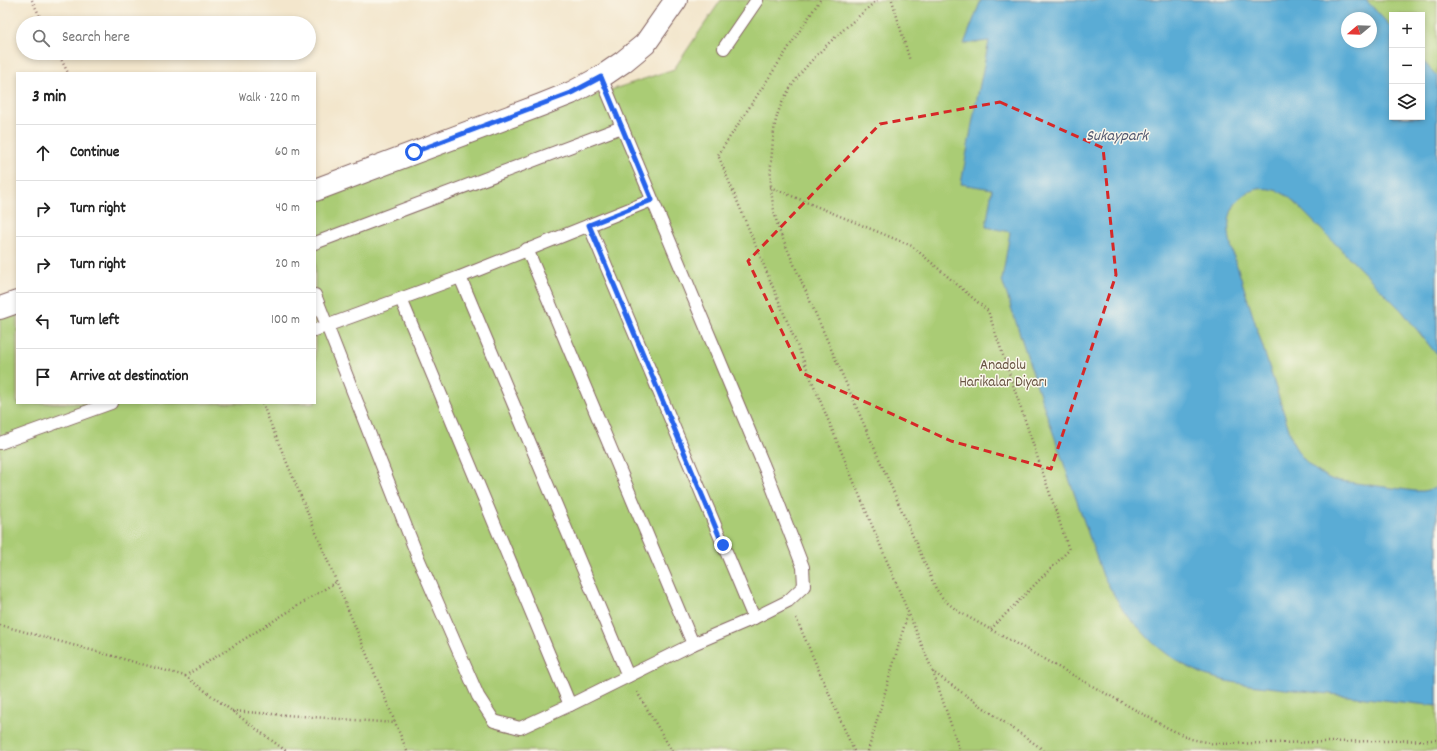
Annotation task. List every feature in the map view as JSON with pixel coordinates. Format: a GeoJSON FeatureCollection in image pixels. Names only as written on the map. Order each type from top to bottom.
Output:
{"type":"FeatureCollection","features":[{"type":"Feature","properties":{"kind":"street"},"geometry":{"type":"LineString","coordinates":[[316,190],[571,93],[601,77],[624,62],[645,44],[676,0]]}},
{"type":"Feature","properties":{"kind":"street"},"geometry":{"type":"LineString","coordinates":[[0,308],[16,302]]}},
{"type":"Feature","properties":{"kind":"lane"},"geometry":{"type":"LineString","coordinates":[[724,48],[757,0]]}},
{"type":"Feature","properties":{"kind":"lane"},"geometry":{"type":"LineString","coordinates":[[316,298],[420,560],[478,696],[494,721],[520,728],[693,644],[754,618],[788,601],[804,586],[803,567],[766,471],[601,77]]}},
{"type":"Feature","properties":{"kind":"lane"},"geometry":{"type":"LineString","coordinates":[[316,243],[622,127]]}},
{"type":"Feature","properties":{"kind":"lane"},"geometry":{"type":"LineString","coordinates":[[316,330],[460,277],[652,200]]}},
{"type":"Feature","properties":{"kind":"lane"},"geometry":{"type":"LineString","coordinates":[[589,225],[754,618]]}},
{"type":"Feature","properties":{"kind":"lane"},"geometry":{"type":"LineString","coordinates":[[527,249],[693,644]]}},
{"type":"Feature","properties":{"kind":"lane"},"geometry":{"type":"LineString","coordinates":[[460,277],[628,676]]}},
{"type":"Feature","properties":{"kind":"lane"},"geometry":{"type":"LineString","coordinates":[[401,299],[570,705]]}},
{"type":"Feature","properties":{"kind":"lane"},"geometry":{"type":"LineString","coordinates":[[0,443],[108,404]]}},
{"type":"Feature","properties":{"kind":"path"},"geometry":{"type":"LineString","coordinates":[[32,0],[40,16]]}},
{"type":"Feature","properties":{"kind":"path"},"geometry":{"type":"LineString","coordinates":[[820,0],[718,155],[933,672],[960,751]]}},
{"type":"Feature","properties":{"kind":"path"},"geometry":{"type":"LineString","coordinates":[[877,0],[813,60],[785,95],[778,111],[775,124],[770,187],[774,215],[780,230],[936,589],[944,600],[951,607],[990,630],[1179,734],[1203,742],[1215,744],[1437,740]]}},
{"type":"Feature","properties":{"kind":"path"},"geometry":{"type":"LineString","coordinates":[[892,0],[910,61]]}},
{"type":"Feature","properties":{"kind":"path"},"geometry":{"type":"LineString","coordinates":[[62,60],[68,72]]}},
{"type":"Feature","properties":{"kind":"path"},"geometry":{"type":"LineString","coordinates":[[770,187],[912,246],[988,311],[1069,550],[990,630]]}},
{"type":"Feature","properties":{"kind":"path"},"geometry":{"type":"LineString","coordinates":[[262,404],[407,751]]}},
{"type":"Feature","properties":{"kind":"path"},"geometry":{"type":"LineString","coordinates":[[185,676],[336,582]]}},
{"type":"Feature","properties":{"kind":"path"},"geometry":{"type":"LineString","coordinates":[[788,601],[854,751]]}},
{"type":"Feature","properties":{"kind":"path"},"geometry":{"type":"LineString","coordinates":[[868,751],[908,612]]}},
{"type":"Feature","properties":{"kind":"path"},"geometry":{"type":"LineString","coordinates":[[0,625],[185,676],[230,711],[286,751]]}},
{"type":"Feature","properties":{"kind":"path"},"geometry":{"type":"LineString","coordinates":[[933,672],[1045,751]]}},
{"type":"Feature","properties":{"kind":"path"},"geometry":{"type":"LineString","coordinates":[[628,676],[672,751]]}},
{"type":"Feature","properties":{"kind":"path"},"geometry":{"type":"LineString","coordinates":[[230,711],[395,723]]}},
{"type":"Feature","properties":{"kind":"highlighted area"},"geometry":{"type":"Polygon","coordinates":[[[1000,102],[1103,148],[1116,275],[1051,469],[951,441],[802,373],[748,261],[880,124],[1000,102]]]}},
{"type":"Feature","properties":{"kind":"green space","name":"Anadolu Harikalar Diyarı"},"geometry":{"type":"Polygon","coordinates":[[[721,0],[1437,0],[1437,751],[0,751],[0,312],[16,305],[16,404],[316,404],[316,191],[394,162],[674,69],[721,0]]]}},
{"type":"Feature","properties":{"kind":"water","name":"Sukaypark"},"geometry":{"type":"Polygon","coordinates":[[[981,0],[1366,0],[1389,25],[1389,120],[1425,120],[1425,63],[1437,76],[1437,355],[1402,311],[1290,198],[1272,190],[1263,189],[1247,193],[1234,206],[1230,216],[1229,233],[1232,250],[1294,445],[1302,457],[1315,470],[1333,480],[1415,491],[1424,491],[1437,487],[1437,706],[1249,685],[1205,675],[1184,665],[1167,654],[1152,642],[1124,612],[1103,576],[1042,401],[1002,280],[1010,232],[986,227],[992,189],[961,184],[989,41],[964,44],[981,0]]]}},
{"type":"Feature","properties":{"kind":"route"},"geometry":{"type":"LineString","coordinates":[[414,152],[571,93],[601,77],[652,200],[589,225],[723,545]]}}]}
